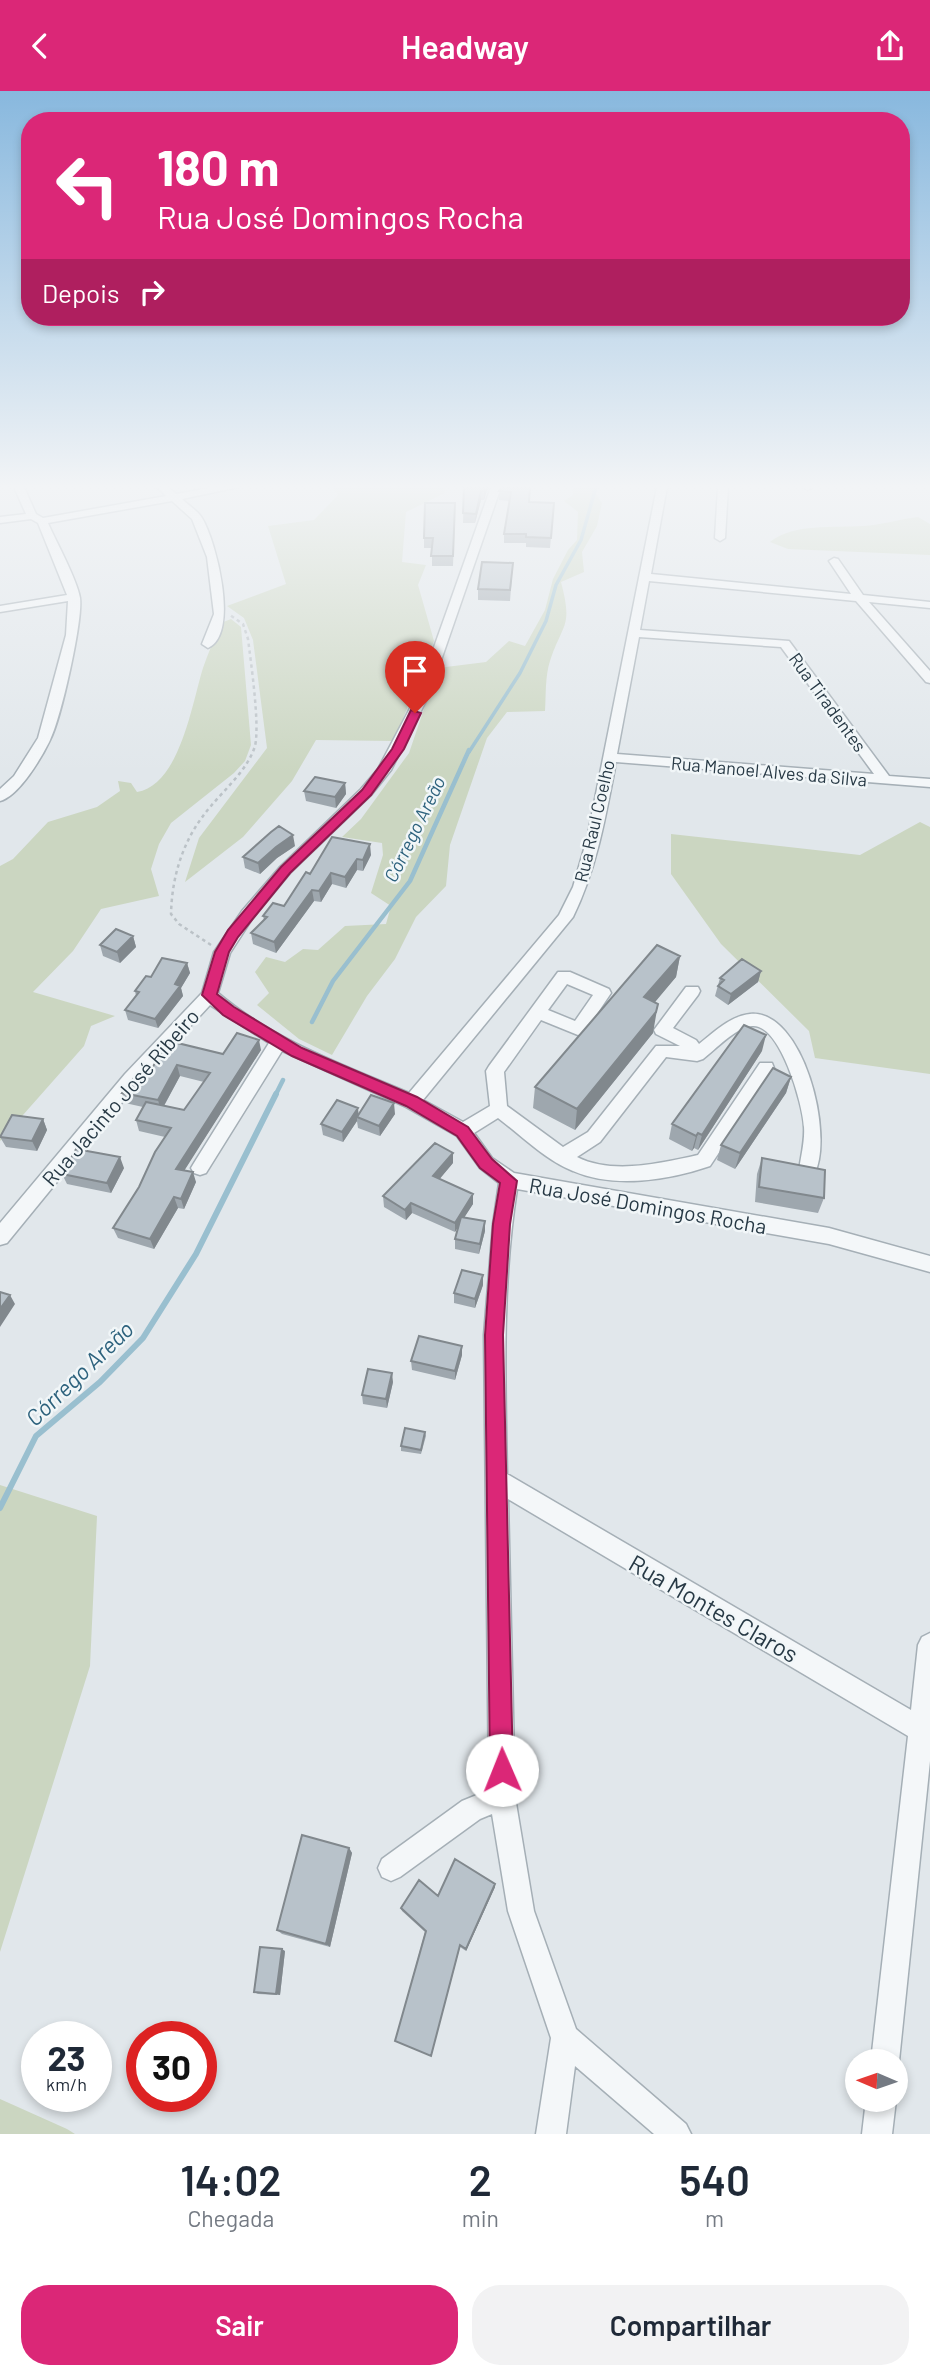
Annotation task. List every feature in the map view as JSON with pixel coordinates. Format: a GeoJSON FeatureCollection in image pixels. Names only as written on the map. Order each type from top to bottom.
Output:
{"type":"FeatureCollection","features":[{"type":"Feature","properties":{"kind":"street"},"geometry":{"type":"LineString","coordinates":[[0,797],[19,779],[45,738],[72,635],[74,597],[67,582]]}},
{"type":"Feature","properties":{"kind":"street"},"geometry":{"type":"LineString","coordinates":[[208,644],[220,614],[216,582]]}},
{"type":"Feature","properties":{"kind":"street","name":"Rua Jacinto José Ribeiro"},"geometry":{"type":"LineString","coordinates":[[0,1237],[131,1079],[209,995],[222,952],[247,915],[285,870],[366,792],[398,749],[423,695],[463,582]]}},
{"type":"Feature","properties":{"kind":"street","name":"Rua Raul Coelho"},"geometry":{"type":"LineString","coordinates":[[412,1102],[565,917],[587,869],[644,582]]}},
{"type":"Feature","properties":{"kind":"street"},"geometry":{"type":"LineString","coordinates":[[695,582],[930,605]]}},
{"type":"Feature","properties":{"kind":"street"},"geometry":{"type":"LineString","coordinates":[[849,582],[930,679]]}},
{"type":"Feature","properties":{"kind":"street"},"geometry":{"type":"LineString","coordinates":[[0,609],[74,597]]}},
{"type":"Feature","properties":{"kind":"street","name":"Rua Tiradentes"},"geometry":{"type":"LineString","coordinates":[[634,633],[785,644],[886,781]]}},
{"type":"Feature","properties":{"kind":"street","name":"Rua Manoel Alves da Silva"},"geometry":{"type":"LineString","coordinates":[[609,757],[930,783]]}},
{"type":"Feature","properties":{"kind":"street"},"geometry":{"type":"LineString","coordinates":[[692,991],[662,1030],[690,1044],[697,1055]]}},
{"type":"Feature","properties":{"kind":"street","name":"Rua José Domingos Rocha"},"geometry":{"type":"LineString","coordinates":[[209,995],[229,1011],[297,1052],[412,1102],[463,1131],[486,1163],[509,1181],[829,1236],[930,1264]]}},
{"type":"Feature","properties":{"kind":"street"},"geometry":{"type":"LineString","coordinates":[[539,1013],[495,1071],[499,1109],[580,1167],[608,1173],[668,1170],[704,1161],[766,1068]]}},
{"type":"Feature","properties":{"kind":"street"},"geometry":{"type":"LineString","coordinates":[[564,1156],[594,1137],[662,1050],[697,1055],[733,1027],[750,1020],[764,1021],[779,1032],[808,1094],[813,1128],[808,1170]]}},
{"type":"Feature","properties":{"kind":"street"},"geometry":{"type":"LineString","coordinates":[[200,1168],[279,1042]]}},
{"type":"Feature","properties":{"kind":"street"},"geometry":{"type":"LineString","coordinates":[[463,1131],[499,1109]]}},
{"type":"Feature","properties":{"kind":"street"},"geometry":{"type":"LineString","coordinates":[[509,1181],[502,1224],[494,1335],[502,1797],[521,1911],[565,2038],[551,2134]]}},
{"type":"Feature","properties":{"kind":"street","name":"Rua Montes Claros"},"geometry":{"type":"LineString","coordinates":[[498,1481],[926,1733]]}},
{"type":"Feature","properties":{"kind":"street"},"geometry":{"type":"LineString","coordinates":[[886,2049],[926,1733],[930,1645]]}},
{"type":"Feature","properties":{"kind":"street"},"geometry":{"type":"LineString","coordinates":[[391,1868],[471,1810],[502,1797]]}},
{"type":"Feature","properties":{"kind":"street"},"geometry":{"type":"LineString","coordinates":[[565,2038],[676,2134]]}},
{"type":"Feature","properties":{"kind":"street"},"geometry":{"type":"LineString","coordinates":[[877,2134],[880,2112]]}},
{"type":"Feature","properties":{"kind":"path"},"geometry":{"type":"LineString","coordinates":[[220,614],[235,616],[243,624],[248,639],[255,745],[243,769],[208,809],[187,840],[172,887],[171,914],[179,924],[222,952]]}},
{"type":"Feature","properties":{"kind":"green space"},"geometry":{"type":"Polygon","coordinates":[[[419,582],[434,641],[394,741],[316,740],[292,781],[243,837],[185,882],[199,838],[267,748],[253,640],[244,618],[227,606],[286,584],[419,582]]]}},
{"type":"Feature","properties":{"kind":"green space"},"geometry":{"type":"Polygon","coordinates":[[[552,582],[561,582],[566,617],[548,667],[545,711],[507,712],[487,738],[450,845],[446,886],[416,917],[395,959],[367,996],[332,1055],[299,1039],[257,1005],[269,993],[255,972],[266,957],[285,962],[303,949],[318,950],[345,926],[386,924],[391,906],[371,893],[383,855],[382,843],[342,837],[361,819],[409,753],[438,668],[486,662],[509,641],[525,646],[545,610],[552,582]]]}},
{"type":"Feature","properties":{"kind":"green space"},"geometry":{"type":"Polygon","coordinates":[[[231,619],[241,627],[251,745],[245,761],[234,773],[171,823],[159,844],[151,869],[159,896],[101,909],[73,951],[33,992],[115,1016],[91,1026],[84,1046],[0,1141],[0,866],[13,859],[48,822],[97,807],[120,791],[118,781],[131,783],[137,792],[152,786],[164,775],[182,741],[203,668],[221,623],[231,619]]]}},
{"type":"Feature","properties":{"kind":"green space"},"geometry":{"type":"Polygon","coordinates":[[[920,822],[930,827],[930,1074],[815,1058],[809,1031],[721,944],[671,874],[671,834],[860,855],[920,822]]]}},
{"type":"Feature","properties":{"kind":"green space"},"geometry":{"type":"Polygon","coordinates":[[[0,1485],[97,1516],[90,1666],[0,1952],[0,1485]]]}},
{"type":"Feature","properties":{"kind":"green space"},"geometry":{"type":"Polygon","coordinates":[[[0,2099],[21,2108],[21,2112],[29,2112],[75,2134],[0,2134],[0,2099]]]}},
{"type":"Feature","properties":{"kind":"building"},"geometry":{"type":"Polygon","coordinates":[[[479,582],[511,582],[510,590],[478,589],[479,582]]]}},
{"type":"Feature","properties":{"kind":"building"},"geometry":{"type":"Polygon","coordinates":[[[315,777],[345,783],[335,797],[304,791],[315,777]]]}},
{"type":"Feature","properties":{"kind":"building"},"geometry":{"type":"Polygon","coordinates":[[[279,826],[293,835],[258,863],[243,857],[271,832],[279,826]]]}},
{"type":"Feature","properties":{"kind":"building"},"geometry":{"type":"Polygon","coordinates":[[[332,837],[370,844],[363,860],[357,859],[345,877],[331,873],[319,891],[312,890],[274,942],[251,933],[267,917],[263,916],[273,903],[284,906],[306,872],[310,874],[332,837]]]}},
{"type":"Feature","properties":{"kind":"building"},"geometry":{"type":"Polygon","coordinates":[[[116,929],[133,936],[117,952],[100,945],[116,929]]]}},
{"type":"Feature","properties":{"kind":"building"},"geometry":{"type":"Polygon","coordinates":[[[657,945],[680,956],[644,997],[658,1004],[656,1012],[577,1109],[535,1087],[657,945]]]}},
{"type":"Feature","properties":{"kind":"building"},"geometry":{"type":"Polygon","coordinates":[[[162,958],[187,963],[175,984],[180,986],[155,1019],[125,1010],[139,992],[135,991],[146,976],[151,977],[162,958]]]}},
{"type":"Feature","properties":{"kind":"building"},"geometry":{"type":"Polygon","coordinates":[[[742,959],[761,971],[731,994],[718,986],[724,980],[720,978],[742,959]]]}},
{"type":"Feature","properties":{"kind":"building"},"geometry":{"type":"Polygon","coordinates":[[[744,1025],[766,1035],[702,1135],[698,1133],[696,1136],[672,1124],[744,1025]]]}},
{"type":"Feature","properties":{"kind":"building"},"geometry":{"type":"Polygon","coordinates":[[[237,1033],[259,1040],[176,1169],[193,1172],[181,1199],[174,1197],[150,1239],[113,1228],[171,1128],[136,1120],[146,1102],[184,1110],[210,1073],[177,1065],[158,1100],[122,1093],[137,1074],[147,1076],[169,1041],[223,1054],[237,1033]]]}},
{"type":"Feature","properties":{"kind":"building"},"geometry":{"type":"Polygon","coordinates":[[[773,1068],[791,1077],[740,1153],[721,1145],[773,1068]]]}},
{"type":"Feature","properties":{"kind":"building"},"geometry":{"type":"Polygon","coordinates":[[[371,1095],[394,1103],[379,1126],[357,1117],[371,1095]]]}},
{"type":"Feature","properties":{"kind":"building"},"geometry":{"type":"Polygon","coordinates":[[[337,1100],[358,1108],[342,1132],[321,1124],[337,1100]]]}},
{"type":"Feature","properties":{"kind":"building"},"geometry":{"type":"Polygon","coordinates":[[[12,1115],[43,1119],[32,1141],[0,1137],[12,1115]]]}},
{"type":"Feature","properties":{"kind":"building"},"geometry":{"type":"Polygon","coordinates":[[[435,1143],[453,1153],[433,1176],[473,1194],[455,1223],[411,1203],[405,1210],[383,1196],[435,1143]]]}},
{"type":"Feature","properties":{"kind":"building"},"geometry":{"type":"Polygon","coordinates":[[[76,1149],[120,1157],[107,1183],[62,1174],[76,1149]]]}},
{"type":"Feature","properties":{"kind":"building"},"geometry":{"type":"Polygon","coordinates":[[[762,1158],[825,1170],[824,1198],[759,1187],[762,1158]]]}},
{"type":"Feature","properties":{"kind":"building"},"geometry":{"type":"Polygon","coordinates":[[[461,1217],[485,1221],[480,1244],[455,1239],[461,1217]]]}},
{"type":"Feature","properties":{"kind":"building"},"geometry":{"type":"Polygon","coordinates":[[[462,1270],[483,1275],[475,1299],[454,1293],[462,1270]]]}},
{"type":"Feature","properties":{"kind":"building"},"geometry":{"type":"Polygon","coordinates":[[[0,1292],[10,1295],[0,1309],[0,1292]]]}},
{"type":"Feature","properties":{"kind":"building"},"geometry":{"type":"Polygon","coordinates":[[[419,1336],[462,1346],[455,1371],[411,1361],[419,1336]]]}},
{"type":"Feature","properties":{"kind":"building"},"geometry":{"type":"Polygon","coordinates":[[[368,1369],[392,1373],[386,1399],[362,1395],[368,1369]]]}},
{"type":"Feature","properties":{"kind":"building"},"geometry":{"type":"Polygon","coordinates":[[[405,1428],[425,1432],[421,1450],[401,1446],[405,1428]]]}},
{"type":"Feature","properties":{"kind":"building"},"geometry":{"type":"Polygon","coordinates":[[[302,1835],[349,1848],[326,1944],[277,1930],[302,1835]]]}},
{"type":"Feature","properties":{"kind":"building"},"geometry":{"type":"Polygon","coordinates":[[[455,1859],[495,1884],[466,1949],[460,1945],[431,2056],[395,2041],[426,1931],[401,1908],[419,1880],[438,1896],[455,1859]]]}},
{"type":"Feature","properties":{"kind":"building"},"geometry":{"type":"Polygon","coordinates":[[[260,1947],[282,1949],[276,1994],[254,1992],[260,1947]]]}},
{"type":"Feature","properties":{"kind":"waterway","name":"Córrego Areão"},"geometry":{"type":"LineString","coordinates":[[469,752],[520,673],[546,621],[557,582]]}},
{"type":"Feature","properties":{"kind":"waterway","name":"Córrego Areão"},"geometry":{"type":"LineString","coordinates":[[312,1022],[333,981],[410,881],[469,750]]}},
{"type":"Feature","properties":{"kind":"waterway","name":"Córrego Areão"},"geometry":{"type":"LineString","coordinates":[[0,1508],[36,1436],[100,1382],[143,1338],[196,1254],[283,1080]]}},
{"type":"Feature","properties":{"kind":"route"},"geometry":{"type":"LineString","coordinates":[[415,713],[398,749],[366,792],[285,870],[233,934],[222,952],[209,995],[229,1011],[297,1052],[412,1102],[463,1131],[486,1163],[509,1181],[502,1224],[494,1335],[502,1770]]}}]}
